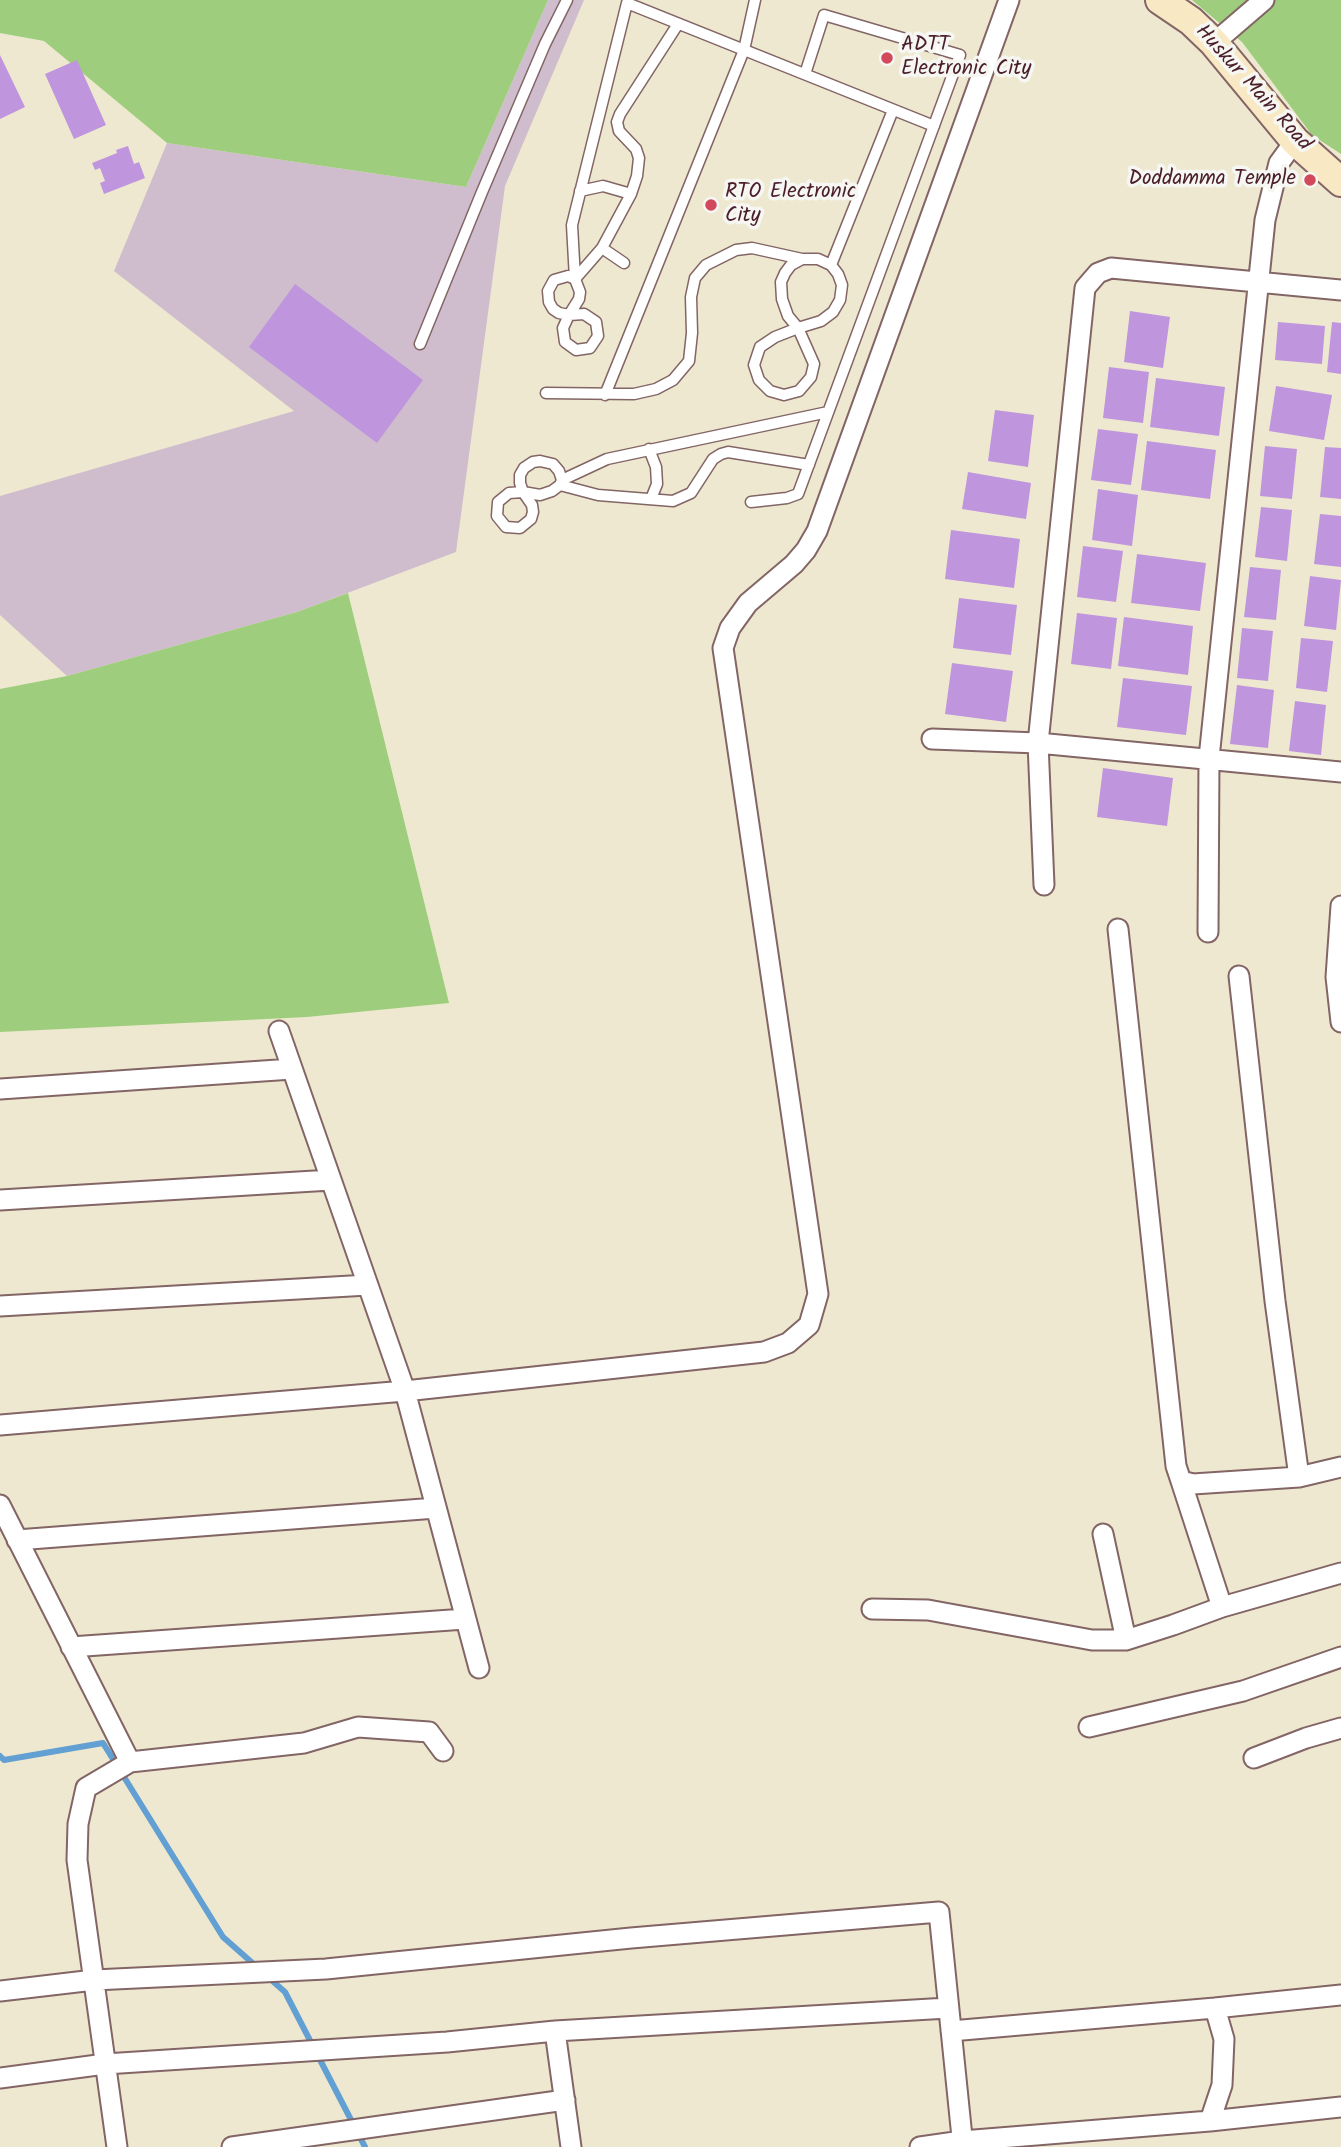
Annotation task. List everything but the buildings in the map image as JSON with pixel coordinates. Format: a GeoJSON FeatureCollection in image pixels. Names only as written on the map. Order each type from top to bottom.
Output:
{"type":"FeatureCollection","features":[{"type":"Feature","properties":{"kind":"main road","name":"Huskur Main Road"},"geometry":{"type":"LineString","coordinates":[[1160,0],[1191,21],[1214,43],[1295,141],[1341,182]]}},
{"type":"Feature","properties":{"kind":"street"},"geometry":{"type":"LineString","coordinates":[[0,1425],[405,1391],[764,1352],[788,1343],[809,1325],[818,1294],[723,648],[730,628],[748,603],[794,564],[817,531],[1009,0]]}},
{"type":"Feature","properties":{"kind":"street"},"geometry":{"type":"LineString","coordinates":[[1214,43],[1264,0]]}},
{"type":"Feature","properties":{"kind":"street"},"geometry":{"type":"LineString","coordinates":[[1208,932],[1209,758],[1258,282],[1265,220],[1279,163],[1295,141]]}},
{"type":"Feature","properties":{"kind":"street"},"geometry":{"type":"LineString","coordinates":[[1044,885],[1038,743],[1085,288],[1098,273],[1111,268],[1341,290]]}},
{"type":"Feature","properties":{"kind":"street"},"geometry":{"type":"LineString","coordinates":[[932,739],[1038,743],[1341,772]]}},
{"type":"Feature","properties":{"kind":"street"},"geometry":{"type":"LineString","coordinates":[[1341,906],[1336,977],[1341,1022]]}},
{"type":"Feature","properties":{"kind":"street"},"geometry":{"type":"LineString","coordinates":[[1118,929],[1176,1466],[1222,1606]]}},
{"type":"Feature","properties":{"kind":"street"},"geometry":{"type":"LineString","coordinates":[[1239,976],[1275,1300],[1298,1477]]}},
{"type":"Feature","properties":{"kind":"street"},"geometry":{"type":"LineString","coordinates":[[279,1031],[405,1391],[479,1668]]}},
{"type":"Feature","properties":{"kind":"street"},"geometry":{"type":"LineString","coordinates":[[0,1089],[292,1069]]}},
{"type":"Feature","properties":{"kind":"street"},"geometry":{"type":"LineString","coordinates":[[0,1200],[331,1180]]}},
{"type":"Feature","properties":{"kind":"street"},"geometry":{"type":"LineString","coordinates":[[0,1306],[368,1285]]}},
{"type":"Feature","properties":{"kind":"street"},"geometry":{"type":"LineString","coordinates":[[1181,1481],[1193,1484],[1298,1477],[1341,1468]]}},
{"type":"Feature","properties":{"kind":"street"},"geometry":{"type":"LineString","coordinates":[[0,1506],[130,1762]]}},
{"type":"Feature","properties":{"kind":"street"},"geometry":{"type":"LineString","coordinates":[[17,1540],[436,1508]]}},
{"type":"Feature","properties":{"kind":"street"},"geometry":{"type":"LineString","coordinates":[[1103,1534],[1126,1640]]}},
{"type":"Feature","properties":{"kind":"street"},"geometry":{"type":"LineString","coordinates":[[872,1609],[928,1611],[1092,1640],[1126,1640],[1222,1606],[1341,1573]]}},
{"type":"Feature","properties":{"kind":"street"},"geometry":{"type":"LineString","coordinates":[[71,1647],[465,1619]]}},
{"type":"Feature","properties":{"kind":"street"},"geometry":{"type":"LineString","coordinates":[[1089,1727],[1243,1691],[1341,1657]]}},
{"type":"Feature","properties":{"kind":"street"},"geometry":{"type":"LineString","coordinates":[[117,2147],[77,1860],[78,1824],[86,1788],[130,1762],[304,1743],[358,1727],[429,1732],[443,1751]]}},
{"type":"Feature","properties":{"kind":"street"},"geometry":{"type":"LineString","coordinates":[[1254,1758],[1341,1728]]}},
{"type":"Feature","properties":{"kind":"street"},"geometry":{"type":"LineString","coordinates":[[0,1992],[94,1980],[326,1969],[631,1938],[939,1912],[962,2144]]}},
{"type":"Feature","properties":{"kind":"street"},"geometry":{"type":"LineString","coordinates":[[951,2031],[1341,1995]]}},
{"type":"Feature","properties":{"kind":"street"},"geometry":{"type":"LineString","coordinates":[[0,2078],[105,2064],[447,2042],[555,2031],[948,2008]]}},
{"type":"Feature","properties":{"kind":"street"},"geometry":{"type":"LineString","coordinates":[[1210,2121],[1222,2085],[1224,2039],[1215,2008]]}},
{"type":"Feature","properties":{"kind":"street"},"geometry":{"type":"LineString","coordinates":[[555,2031],[571,2147]]}},
{"type":"Feature","properties":{"kind":"street"},"geometry":{"type":"LineString","coordinates":[[232,2147],[565,2100]]}},
{"type":"Feature","properties":{"kind":"street"},"geometry":{"type":"LineString","coordinates":[[920,2147],[1341,2107]]}},
{"type":"Feature","properties":{"kind":"lane"},"geometry":{"type":"LineString","coordinates":[[420,344],[545,44],[567,0]]}},
{"type":"Feature","properties":{"kind":"lane"},"geometry":{"type":"LineString","coordinates":[[605,395],[744,50],[755,0]]}},
{"type":"Feature","properties":{"kind":"lane"},"geometry":{"type":"LineString","coordinates":[[575,279],[568,276],[554,280],[548,291],[549,302],[559,313],[569,315],[579,299],[572,225],[627,3],[934,126]]}},
{"type":"Feature","properties":{"kind":"lane"},"geometry":{"type":"LineString","coordinates":[[751,502],[798,494],[960,55],[824,15],[806,74]]}},
{"type":"Feature","properties":{"kind":"lane"},"geometry":{"type":"LineString","coordinates":[[575,279],[602,248],[631,194],[638,176],[639,158],[636,149],[619,131],[617,122],[626,103],[678,24]]}},
{"type":"Feature","properties":{"kind":"lane"},"geometry":{"type":"LineString","coordinates":[[831,265],[894,110]]}},
{"type":"Feature","properties":{"kind":"lane"},"geometry":{"type":"LineString","coordinates":[[580,191],[603,186],[631,194]]}},
{"type":"Feature","properties":{"kind":"lane"},"geometry":{"type":"LineString","coordinates":[[602,248],[625,263]]}},
{"type":"Feature","properties":{"kind":"lane"},"geometry":{"type":"LineString","coordinates":[[546,393],[634,394],[656,389],[673,380],[689,361],[692,333],[691,297],[695,278],[706,265],[722,255],[752,248],[802,259],[818,259],[831,265],[842,285],[840,300],[833,312],[821,321],[798,328],[775,337],[760,347],[754,365],[759,380],[770,391],[784,395],[799,391],[811,377],[814,364],[798,328],[788,316],[782,299],[781,282],[791,265],[802,259]]}},
{"type":"Feature","properties":{"kind":"lane"},"geometry":{"type":"LineString","coordinates":[[561,482],[559,471],[553,464],[540,461],[524,468],[520,475],[523,492],[540,495],[552,492],[561,482],[607,459],[828,412]]}},
{"type":"Feature","properties":{"kind":"lane"},"geometry":{"type":"LineString","coordinates":[[649,449],[656,467],[657,484],[651,499]]}},
{"type":"Feature","properties":{"kind":"lane"},"geometry":{"type":"LineString","coordinates":[[561,482],[598,495],[673,501],[691,493],[713,459],[728,452],[808,465]]}},
{"type":"Feature","properties":{"kind":"shaded area"},"geometry":{"type":"Polygon","coordinates":[[[548,0],[584,0],[505,186],[456,552],[297,612],[67,676],[0,615],[0,496],[294,411],[114,271],[167,143],[466,187],[548,0]]]}},
{"type":"Feature","properties":{"kind":"green space"},"geometry":{"type":"Polygon","coordinates":[[[0,0],[548,0],[466,187],[167,143],[44,41],[0,33],[0,0]]]}},
{"type":"Feature","properties":{"kind":"green space"},"geometry":{"type":"Polygon","coordinates":[[[1192,0],[1341,0],[1341,154],[1312,135],[1242,42],[1192,0]]]}},
{"type":"Feature","properties":{"kind":"green space"},"geometry":{"type":"Polygon","coordinates":[[[348,593],[449,1003],[307,1017],[0,1032],[0,689],[67,676],[297,612],[348,593]]]}},
{"type":"Feature","properties":{"kind":"waterway"},"geometry":{"type":"LineString","coordinates":[[0,1756],[4,1760],[103,1743],[223,1937],[257,1967]]}},
{"type":"Feature","properties":{"kind":"waterway"},"geometry":{"type":"LineString","coordinates":[[268,1977],[285,1992],[365,2147]]}},
{"type":"Feature","properties":{"kind":"place","name":"ADTT Electronic City"},"geometry":{"type":"Point","coordinates":[887,58]}},
{"type":"Feature","properties":{"kind":"place","name":"Doddamma Temple"},"geometry":{"type":"Point","coordinates":[1310,180]}},
{"type":"Feature","properties":{"kind":"place","name":"RTO Electronic City"},"geometry":{"type":"Point","coordinates":[711,205]}}]}
